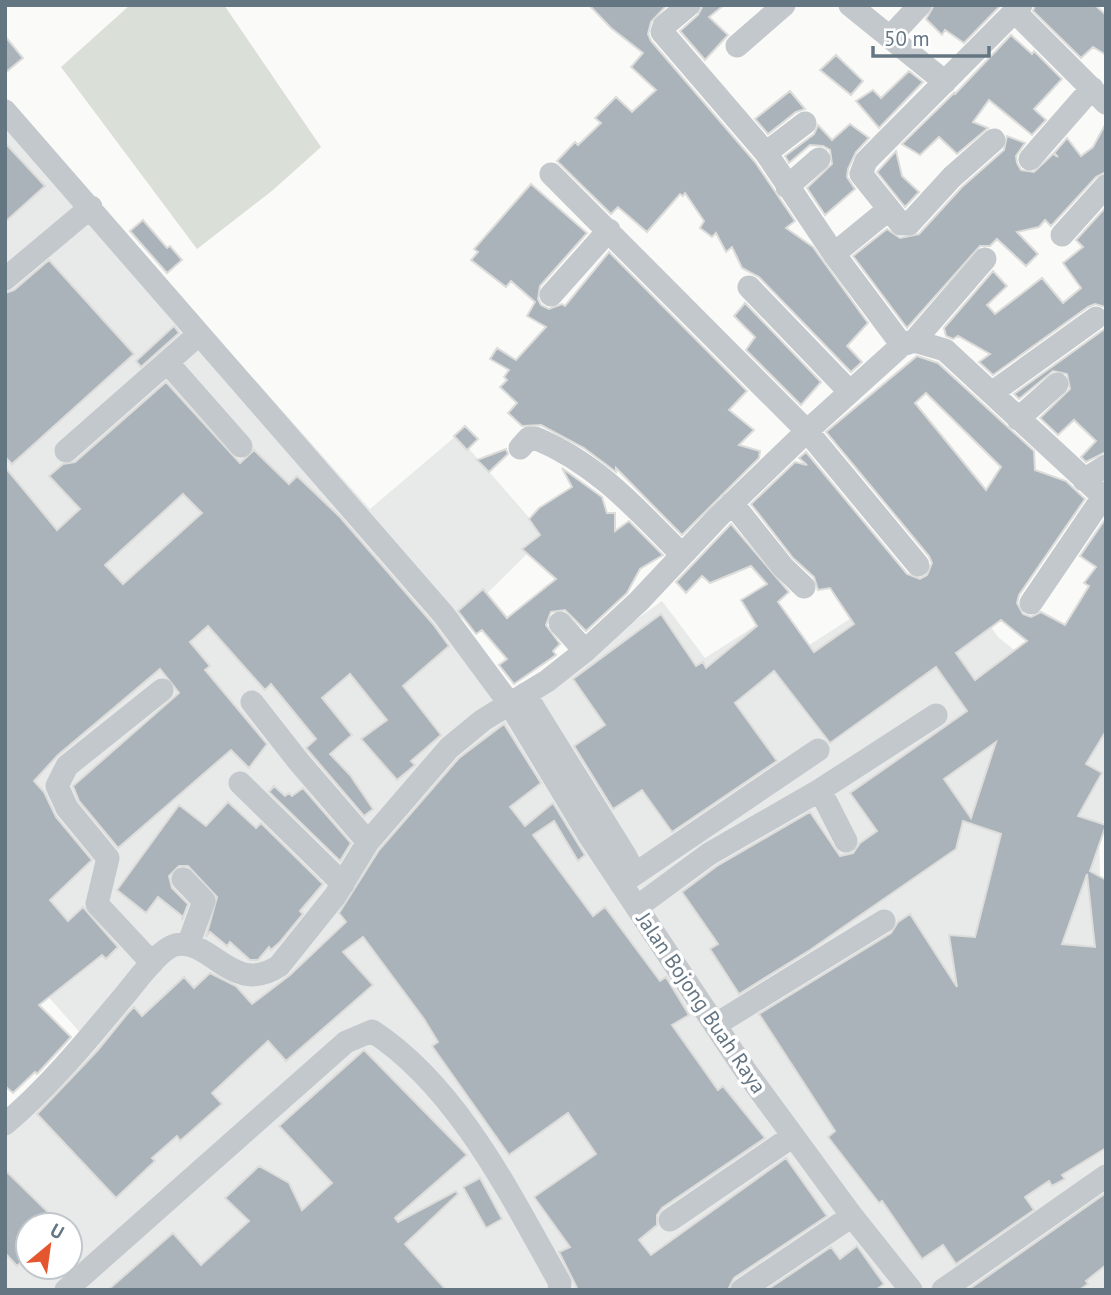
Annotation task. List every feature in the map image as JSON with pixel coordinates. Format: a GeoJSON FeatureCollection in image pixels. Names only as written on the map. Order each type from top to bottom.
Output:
{"type":"FeatureCollection","features":[{"type":"Feature","properties":{"kind":"street"},"geometry":{"type":"LineString","coordinates":[[689,5],[664,26],[662,32],[766,153],[834,254],[908,343],[945,350],[1105,498],[1031,603]]}},
{"type":"Feature","properties":{"kind":"street"},"geometry":{"type":"LineString","coordinates":[[737,46],[784,5]]}},
{"type":"Feature","properties":{"kind":"street"},"geometry":{"type":"LineString","coordinates":[[850,5],[945,82]]}},
{"type":"Feature","properties":{"kind":"street"},"geometry":{"type":"LineString","coordinates":[[890,37],[920,5]]}},
{"type":"Feature","properties":{"kind":"street"},"geometry":{"type":"LineString","coordinates":[[994,140],[952,177],[909,224],[901,224],[864,182],[862,168],[866,161],[1018,8],[1099,95],[1030,159]]}},
{"type":"Feature","properties":{"kind":"street","name":"Jalan Bojong Buah Raya"},"geometry":{"type":"LineString","coordinates":[[5,111],[517,698],[628,879],[637,907],[715,1025],[852,1216],[911,1290]]}},
{"type":"Feature","properties":{"kind":"street"},"geometry":{"type":"LineString","coordinates":[[766,153],[805,123]]}},
{"type":"Feature","properties":{"kind":"street"},"geometry":{"type":"LineString","coordinates":[[787,187],[819,159]]}},
{"type":"Feature","properties":{"kind":"street"},"geometry":{"type":"LineString","coordinates":[[551,174],[807,430],[918,565]]}},
{"type":"Feature","properties":{"kind":"street"},"geometry":{"type":"LineString","coordinates":[[1062,234],[1106,186]]}},
{"type":"Feature","properties":{"kind":"street"},"geometry":{"type":"LineString","coordinates":[[5,279],[91,207]]}},
{"type":"Feature","properties":{"kind":"street"},"geometry":{"type":"LineString","coordinates":[[834,254],[889,209]]}},
{"type":"Feature","properties":{"kind":"street"},"geometry":{"type":"LineString","coordinates":[[551,295],[609,230]]}},
{"type":"Feature","properties":{"kind":"street"},"geometry":{"type":"LineString","coordinates":[[5,1124],[52,1077],[152,963],[174,945],[188,945],[243,974],[267,974],[291,954],[343,884],[368,842],[450,748],[517,698],[564,669],[585,651],[639,601],[732,503],[807,430],[908,343],[985,260]]}},
{"type":"Feature","properties":{"kind":"street"},"geometry":{"type":"LineString","coordinates":[[749,287],[850,392]]}},
{"type":"Feature","properties":{"kind":"street"},"geometry":{"type":"LineString","coordinates":[[993,392],[1096,318]]}},
{"type":"Feature","properties":{"kind":"street"},"geometry":{"type":"LineString","coordinates":[[65,451],[198,335]]}},
{"type":"Feature","properties":{"kind":"street"},"geometry":{"type":"LineString","coordinates":[[167,362],[242,446]]}},
{"type":"Feature","properties":{"kind":"street"},"geometry":{"type":"LineString","coordinates":[[1018,419],[1057,384]]}},
{"type":"Feature","properties":{"kind":"street"},"geometry":{"type":"LineString","coordinates":[[520,447],[529,438],[535,438],[590,468],[618,490],[682,555]]}},
{"type":"Feature","properties":{"kind":"street"},"geometry":{"type":"LineString","coordinates":[[1084,480],[1106,466]]}},
{"type":"Feature","properties":{"kind":"street"},"geometry":{"type":"LineString","coordinates":[[732,503],[788,572],[804,587]]}},
{"type":"Feature","properties":{"kind":"street"},"geometry":{"type":"LineString","coordinates":[[560,623],[585,651]]}},
{"type":"Feature","properties":{"kind":"street"},"geometry":{"type":"LineString","coordinates":[[152,963],[97,904],[108,858],[67,808],[57,786],[67,766],[162,690]]}},
{"type":"Feature","properties":{"kind":"street"},"geometry":{"type":"LineString","coordinates":[[253,702],[299,762],[368,842]]}},
{"type":"Feature","properties":{"kind":"street"},"geometry":{"type":"LineString","coordinates":[[637,907],[709,854],[820,790],[936,715]]}},
{"type":"Feature","properties":{"kind":"street"},"geometry":{"type":"LineString","coordinates":[[628,879],[818,750]]}},
{"type":"Feature","properties":{"kind":"street"},"geometry":{"type":"LineString","coordinates":[[240,783],[343,884]]}},
{"type":"Feature","properties":{"kind":"street"},"geometry":{"type":"LineString","coordinates":[[820,790],[846,841]]}},
{"type":"Feature","properties":{"kind":"street"},"geometry":{"type":"LineString","coordinates":[[183,879],[204,901],[188,945]]}},
{"type":"Feature","properties":{"kind":"street"},"geometry":{"type":"LineString","coordinates":[[715,1025],[884,921]]}},
{"type":"Feature","properties":{"kind":"street"},"geometry":{"type":"LineString","coordinates":[[66,1290],[346,1042],[373,1031],[401,1050],[483,1146],[560,1283],[559,1290]]}},
{"type":"Feature","properties":{"kind":"street"},"geometry":{"type":"LineString","coordinates":[[670,1220],[793,1136]]}},
{"type":"Feature","properties":{"kind":"street"},"geometry":{"type":"LineString","coordinates":[[943,1290],[1106,1176]]}},
{"type":"Feature","properties":{"kind":"street"},"geometry":{"type":"LineString","coordinates":[[742,1290],[852,1216]]}},
{"type":"Feature","properties":{"kind":"shaded area"},"geometry":{"type":"Polygon","coordinates":[[[130,5],[224,5],[321,147],[273,190],[197,249],[61,67],[130,5]]]}},
{"type":"Feature","properties":{"kind":"shaded area"},"geometry":{"type":"Polygon","coordinates":[[[5,100],[370,509],[457,435],[572,567],[532,549],[456,624],[520,703],[662,601],[705,658],[772,615],[803,649],[971,541],[977,607],[998,637],[1040,670],[1106,567],[1106,817],[1099,833],[1106,1122],[1106,1290],[5,1290],[5,1131],[92,1046],[5,948],[5,100]]]}},
{"type":"Feature","properties":{"kind":"building"},"geometry":{"type":"Polygon","coordinates":[[[589,5],[667,5],[651,22],[648,34],[651,41],[755,162],[795,221],[786,228],[813,247],[868,323],[847,346],[862,362],[851,372],[759,277],[742,268],[732,247],[726,252],[716,233],[712,237],[700,228],[704,221],[685,193],[683,196],[680,194],[647,232],[618,207],[611,214],[557,161],[575,142],[578,145],[601,123],[595,118],[616,97],[632,112],[656,90],[631,67],[643,53],[611,28],[589,5]]]}},
{"type":"Feature","properties":{"kind":"building"},"geometry":{"type":"Polygon","coordinates":[[[703,5],[724,5],[709,17],[728,35],[705,60],[680,31],[698,15],[703,5]]]}},
{"type":"Feature","properties":{"kind":"building"},"geometry":{"type":"Polygon","coordinates":[[[934,5],[1001,5],[964,43],[945,30],[942,35],[926,19],[934,5]]]}},
{"type":"Feature","properties":{"kind":"building"},"geometry":{"type":"Polygon","coordinates":[[[1035,5],[1095,5],[1106,15],[1106,55],[1093,47],[1081,58],[1033,11],[1035,5]]]}},
{"type":"Feature","properties":{"kind":"building"},"geometry":{"type":"Polygon","coordinates":[[[1011,35],[1032,54],[1034,51],[1062,79],[1034,109],[1046,120],[1032,135],[989,100],[973,122],[988,128],[957,154],[939,137],[920,155],[902,144],[955,94],[1011,35]]]}},
{"type":"Feature","properties":{"kind":"building"},"geometry":{"type":"Polygon","coordinates":[[[5,36],[23,58],[5,73],[5,36]]]}},
{"type":"Feature","properties":{"kind":"building"},"geometry":{"type":"Polygon","coordinates":[[[836,55],[863,81],[851,95],[820,70],[836,55]]]}},
{"type":"Feature","properties":{"kind":"building"},"geometry":{"type":"Polygon","coordinates":[[[909,71],[923,82],[879,128],[856,101],[873,90],[881,98],[909,71]]]}},
{"type":"Feature","properties":{"kind":"building"},"geometry":{"type":"Polygon","coordinates":[[[790,91],[805,109],[796,112],[768,134],[755,119],[790,91]]]}},
{"type":"Feature","properties":{"kind":"building"},"geometry":{"type":"Polygon","coordinates":[[[1106,123],[1106,172],[1096,177],[1051,226],[1045,220],[1039,227],[1017,232],[1038,254],[1026,266],[997,239],[990,246],[980,246],[907,328],[853,256],[887,229],[900,238],[919,234],[962,187],[1004,150],[1007,136],[1025,143],[1016,156],[1017,163],[1021,170],[1034,172],[1053,154],[1058,157],[1054,153],[1067,138],[1081,156],[1093,147],[1106,123]]]}},
{"type":"Feature","properties":{"kind":"building"},"geometry":{"type":"Polygon","coordinates":[[[850,124],[869,138],[856,152],[848,169],[847,177],[855,189],[825,215],[807,188],[832,164],[830,150],[823,146],[810,145],[789,163],[785,156],[814,134],[818,125],[832,140],[850,124]]]}},
{"type":"Feature","properties":{"kind":"building"},"geometry":{"type":"Polygon","coordinates":[[[5,143],[45,186],[5,222],[5,143]]]}},
{"type":"Feature","properties":{"kind":"building"},"geometry":{"type":"Polygon","coordinates":[[[896,151],[902,176],[919,192],[905,207],[877,172],[896,151]]]}},
{"type":"Feature","properties":{"kind":"building"},"geometry":{"type":"Polygon","coordinates":[[[531,184],[587,233],[540,286],[538,299],[541,305],[549,309],[562,304],[565,306],[609,252],[747,391],[729,410],[754,430],[739,445],[760,451],[759,458],[682,535],[616,468],[616,472],[584,448],[541,425],[522,426],[508,413],[517,403],[500,387],[507,380],[504,377],[509,370],[490,359],[497,348],[516,360],[546,327],[527,316],[535,302],[511,281],[506,287],[471,260],[478,252],[474,249],[531,184]]]}},
{"type":"Feature","properties":{"kind":"building"},"geometry":{"type":"Polygon","coordinates":[[[1106,207],[1105,307],[1095,304],[1088,307],[993,375],[979,362],[990,354],[958,336],[953,339],[946,336],[944,328],[993,271],[1007,286],[987,305],[995,314],[1042,278],[1063,303],[1081,288],[1063,263],[1083,247],[1076,240],[1106,207]]]}},
{"type":"Feature","properties":{"kind":"building"},"geometry":{"type":"Polygon","coordinates":[[[143,220],[167,248],[170,246],[182,260],[167,273],[130,231],[143,220]]]}},
{"type":"Feature","properties":{"kind":"building"},"geometry":{"type":"Polygon","coordinates":[[[49,260],[134,354],[12,464],[5,457],[5,293],[14,290],[49,260]]]}},
{"type":"Feature","properties":{"kind":"building"},"geometry":{"type":"Polygon","coordinates":[[[745,303],[821,382],[801,405],[746,350],[755,337],[734,316],[745,303]]]}},
{"type":"Feature","properties":{"kind":"building"},"geometry":{"type":"Polygon","coordinates":[[[174,326],[179,333],[141,367],[136,361],[174,326]]]}},
{"type":"Feature","properties":{"kind":"building"},"geometry":{"type":"Polygon","coordinates":[[[1106,328],[1106,452],[1086,462],[1081,457],[1096,441],[1074,420],[1058,435],[1040,418],[1070,389],[1067,374],[1053,371],[1019,399],[1014,394],[1106,328]]]}},
{"type":"Feature","properties":{"kind":"building"},"geometry":{"type":"Polygon","coordinates":[[[917,356],[938,363],[1034,451],[1035,470],[1066,481],[1085,499],[1019,595],[1017,603],[1023,614],[1031,617],[1041,612],[1065,625],[1089,586],[1084,583],[1096,567],[1080,556],[1106,518],[1106,731],[1086,764],[1102,773],[1078,816],[1106,825],[1090,871],[1106,880],[1106,1148],[1062,1175],[1065,1179],[1052,1186],[1049,1181],[1025,1197],[1034,1210],[956,1264],[943,1245],[922,1259],[882,1201],[879,1203],[828,1137],[835,1131],[759,1014],[891,933],[898,922],[910,914],[957,987],[949,935],[975,937],[1001,834],[963,821],[956,849],[810,950],[739,994],[710,949],[718,944],[682,892],[717,866],[810,812],[840,856],[853,853],[860,843],[877,831],[850,793],[967,711],[936,667],[830,743],[774,671],[735,703],[777,761],[672,832],[642,790],[613,809],[574,746],[605,725],[573,679],[661,614],[696,666],[703,662],[706,668],[757,626],[741,600],[767,584],[751,566],[710,583],[702,576],[686,593],[676,582],[731,524],[789,592],[778,602],[814,652],[854,624],[830,588],[818,590],[814,577],[793,558],[751,504],[795,462],[807,465],[799,458],[806,452],[907,574],[920,579],[927,575],[932,563],[929,556],[826,432],[917,356]],[[926,393],[915,403],[986,490],[1001,467],[926,393]],[[1001,620],[956,653],[975,680],[1027,641],[1001,620]],[[996,742],[944,779],[971,818],[996,742]],[[1087,874],[1062,944],[1095,947],[1087,874]]]}},
{"type":"Feature","properties":{"kind":"building"},"geometry":{"type":"Polygon","coordinates":[[[166,382],[240,463],[254,450],[289,484],[297,476],[340,517],[449,646],[403,686],[441,735],[411,761],[415,765],[397,780],[361,739],[387,720],[350,674],[322,698],[352,735],[330,754],[350,775],[373,809],[364,816],[306,748],[316,739],[271,684],[265,690],[208,626],[190,642],[210,666],[205,670],[267,744],[249,768],[231,750],[118,848],[79,801],[73,786],[179,693],[160,669],[58,755],[34,781],[44,792],[56,817],[92,860],[50,900],[68,921],[83,907],[118,947],[106,959],[102,955],[39,1005],[71,1037],[37,1074],[35,1072],[13,1093],[5,1086],[5,467],[57,530],[80,509],[49,476],[63,464],[75,462],[166,382]],[[183,494],[105,565],[123,584],[202,513],[183,494]]]}},
{"type":"Feature","properties":{"kind":"building"},"geometry":{"type":"Polygon","coordinates":[[[465,426],[478,439],[467,450],[454,436],[465,426]]]}},
{"type":"Feature","properties":{"kind":"building"},"geometry":{"type":"Polygon","coordinates":[[[506,449],[508,454],[489,472],[477,460],[506,449]]]}},
{"type":"Feature","properties":{"kind":"building"},"geometry":{"type":"Polygon","coordinates":[[[562,468],[602,497],[607,513],[615,513],[615,531],[629,521],[663,555],[640,569],[627,593],[586,631],[565,610],[551,612],[546,625],[560,644],[553,651],[556,655],[514,684],[499,665],[507,659],[482,630],[476,634],[458,611],[483,589],[507,618],[556,579],[522,549],[540,535],[529,519],[539,508],[572,487],[562,468]]]}},
{"type":"Feature","properties":{"kind":"building"},"geometry":{"type":"Polygon","coordinates":[[[504,724],[541,783],[510,807],[525,826],[553,803],[585,855],[578,861],[554,821],[533,835],[593,916],[605,907],[660,981],[666,977],[689,1015],[672,1025],[718,1090],[723,1086],[765,1138],[662,1208],[657,1215],[657,1225],[639,1240],[651,1255],[786,1158],[827,1216],[734,1278],[728,1290],[578,1290],[559,1252],[570,1247],[534,1197],[596,1154],[568,1113],[509,1155],[432,1046],[438,1042],[424,1019],[363,937],[343,952],[373,985],[286,1061],[268,1041],[212,1093],[222,1104],[180,1141],[177,1136],[152,1158],[155,1161],[116,1198],[37,1114],[98,1050],[134,1007],[142,1016],[184,977],[194,988],[210,973],[236,986],[252,1004],[290,975],[346,922],[339,913],[379,850],[459,758],[504,724]]]}},
{"type":"Feature","properties":{"kind":"building"},"geometry":{"type":"Polygon","coordinates":[[[274,786],[285,796],[289,793],[292,796],[303,788],[351,843],[340,861],[269,792],[274,786]]]}},
{"type":"Feature","properties":{"kind":"building"},"geometry":{"type":"Polygon","coordinates":[[[228,802],[256,828],[261,823],[323,884],[300,911],[303,914],[280,942],[271,950],[269,947],[258,960],[250,960],[230,942],[227,946],[210,932],[206,937],[217,897],[188,866],[179,866],[169,876],[172,888],[188,904],[182,920],[182,916],[158,897],[146,913],[117,890],[179,805],[206,826],[228,802]]]}},
{"type":"Feature","properties":{"kind":"building"},"geometry":{"type":"Polygon","coordinates":[[[364,1050],[467,1155],[395,1218],[398,1222],[456,1191],[458,1194],[405,1244],[446,1290],[108,1290],[173,1233],[201,1265],[249,1221],[225,1198],[259,1166],[289,1183],[302,1210],[332,1183],[279,1126],[364,1050]]]}},
{"type":"Feature","properties":{"kind":"building"},"geometry":{"type":"Polygon","coordinates":[[[5,1170],[47,1211],[14,1211],[14,1263],[5,1253],[5,1170]]]}},
{"type":"Feature","properties":{"kind":"building"},"geometry":{"type":"Polygon","coordinates":[[[480,1178],[502,1219],[486,1228],[463,1187],[480,1178]]]}},
{"type":"Feature","properties":{"kind":"building"},"geometry":{"type":"Polygon","coordinates":[[[1106,1193],[1106,1265],[1086,1281],[1088,1284],[1079,1290],[968,1290],[1106,1193]]]}},
{"type":"Feature","properties":{"kind":"building"},"geometry":{"type":"Polygon","coordinates":[[[857,1246],[884,1284],[876,1290],[767,1290],[831,1247],[840,1259],[857,1246]]]}}]}
